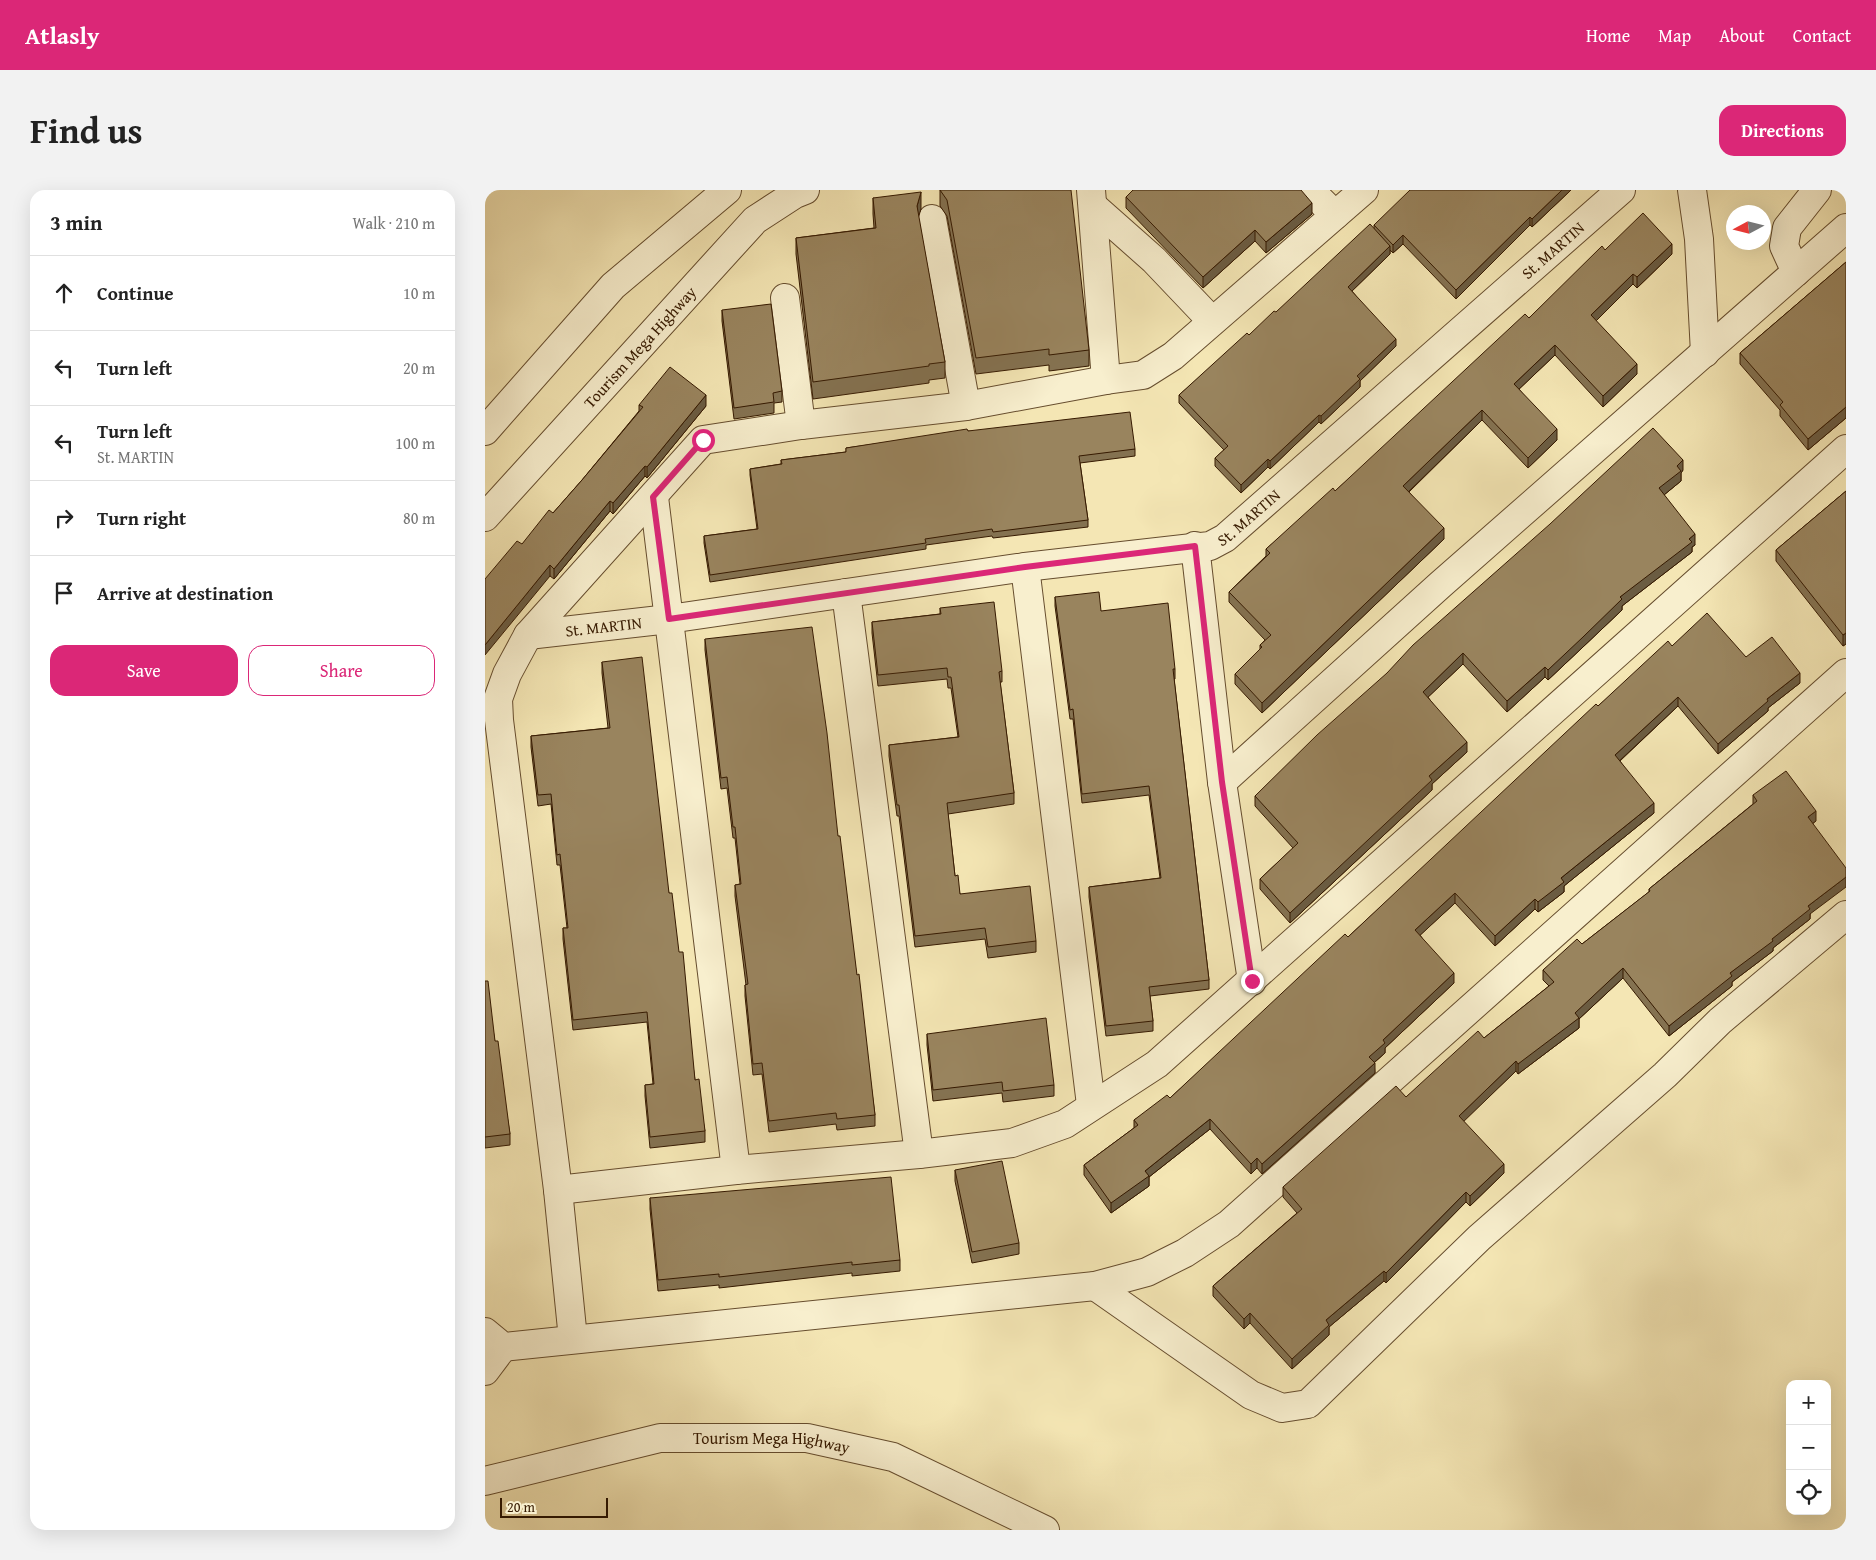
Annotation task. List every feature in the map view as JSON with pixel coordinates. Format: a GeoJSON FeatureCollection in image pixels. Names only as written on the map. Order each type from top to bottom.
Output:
{"type":"FeatureCollection","features":[{"type":"Feature","properties":{"kind":"street"},"geometry":{"type":"LineString","coordinates":[[485,431],[613,286],[727,190]]}},
{"type":"Feature","properties":{"kind":"street","name":"Tourism Mega Highway"},"geometry":{"type":"LineString","coordinates":[[485,517],[755,220],[795,194],[805,190]]}},
{"type":"Feature","properties":{"kind":"street"},"geometry":{"type":"LineString","coordinates":[[1310,190],[1335,215]]}},
{"type":"Feature","properties":{"kind":"street"},"geometry":{"type":"LineString","coordinates":[[573,1339],[558,1190],[499,720],[498,699],[507,674],[528,635],[703,440],[801,425],[966,406],[1143,375],[1173,356],[1365,190]]}},
{"type":"Feature","properties":{"kind":"street","name":"St. MARTIN"},"geometry":{"type":"LineString","coordinates":[[528,635],[669,619],[1025,567],[1195,546],[1210,546],[1225,538],[1621,190]]}},
{"type":"Feature","properties":{"kind":"street"},"geometry":{"type":"LineString","coordinates":[[1692,190],[1699,239],[1705,353]]}},
{"type":"Feature","properties":{"kind":"street"},"geometry":{"type":"LineString","coordinates":[[1796,272],[1784,246],[1787,228],[1817,190]]}},
{"type":"Feature","properties":{"kind":"street"},"geometry":{"type":"LineString","coordinates":[[1092,198],[1212,321]]}},
{"type":"Feature","properties":{"kind":"street"},"geometry":{"type":"LineString","coordinates":[[1092,198],[1106,380]]}},
{"type":"Feature","properties":{"kind":"street"},"geometry":{"type":"LineString","coordinates":[[932,219],[966,406]]}},
{"type":"Feature","properties":{"kind":"street"},"geometry":{"type":"LineString","coordinates":[[1222,782],[1440,585],[1846,228]]}},
{"type":"Feature","properties":{"kind":"street"},"geometry":{"type":"LineString","coordinates":[[785,298],[801,425]]}},
{"type":"Feature","properties":{"kind":"street"},"geometry":{"type":"LineString","coordinates":[[558,1190],[736,1170],[919,1154],[1012,1143],[1065,1124],[1091,1106],[1125,1087],[1157,1064],[1846,449]]}},
{"type":"Feature","properties":{"kind":"street"},"geometry":{"type":"LineString","coordinates":[[653,497],[736,1170]]}},
{"type":"Feature","properties":{"kind":"street"},"geometry":{"type":"LineString","coordinates":[[1195,546],[1222,782],[1252,981]]}},
{"type":"Feature","properties":{"kind":"street"},"geometry":{"type":"LineString","coordinates":[[1025,567],[1091,1106]]}},
{"type":"Feature","properties":{"kind":"street"},"geometry":{"type":"LineString","coordinates":[[847,593],[919,1154]]}},
{"type":"Feature","properties":{"kind":"street"},"geometry":{"type":"LineString","coordinates":[[485,1371],[494,1340],[573,1339],[1095,1286],[1147,1272],[1185,1253],[1229,1224],[1846,673]]}},
{"type":"Feature","properties":{"kind":"street"},"geometry":{"type":"LineString","coordinates":[[1095,1286],[1251,1395],[1283,1408],[1309,1404],[1479,1238],[1665,1075],[1720,1021],[1846,915]]}},
{"type":"Feature","properties":{"kind":"street","name":"Tourism Mega Highway"},"geometry":{"type":"LineString","coordinates":[[485,1481],[660,1438],[807,1438],[893,1457],[1045,1530]]}},
{"type":"Feature","properties":{"kind":"building"},"geometry":{"type":"Polygon","coordinates":[[[940,190],[1071,190],[1089,350],[1049,355],[1049,349],[976,358],[947,200],[940,190]]]}},
{"type":"Feature","properties":{"kind":"building"},"geometry":{"type":"Polygon","coordinates":[[[1133,190],[1301,190],[1312,203],[1266,242],[1255,230],[1203,277],[1126,197],[1133,190]]]}},
{"type":"Feature","properties":{"kind":"building"},"geometry":{"type":"Polygon","coordinates":[[[1410,190],[1562,190],[1532,219],[1530,217],[1456,290],[1403,235],[1393,245],[1374,225],[1410,190]]]}},
{"type":"Feature","properties":{"kind":"building"},"geometry":{"type":"Polygon","coordinates":[[[921,192],[917,206],[945,362],[929,364],[929,366],[813,382],[796,238],[876,228],[873,198],[921,192]]]}},
{"type":"Feature","properties":{"kind":"building"},"geometry":{"type":"Polygon","coordinates":[[[1643,213],[1672,244],[1637,277],[1633,274],[1591,315],[1637,364],[1603,396],[1555,345],[1514,384],[1557,429],[1528,458],[1482,410],[1403,486],[1444,528],[1262,703],[1235,674],[1262,647],[1260,645],[1271,635],[1229,592],[1270,553],[1266,549],[1333,488],[1335,491],[1525,314],[1529,318],[1602,246],[1605,250],[1643,213]]]}},
{"type":"Feature","properties":{"kind":"building"},"geometry":{"type":"Polygon","coordinates":[[[1370,224],[1390,246],[1348,287],[1396,339],[1357,376],[1360,379],[1321,416],[1319,415],[1270,461],[1268,459],[1241,485],[1215,458],[1228,446],[1179,395],[1247,333],[1249,335],[1274,311],[1276,312],[1370,224]]]}},
{"type":"Feature","properties":{"kind":"building"},"geometry":{"type":"Polygon","coordinates":[[[1846,262],[1846,407],[1808,439],[1780,405],[1783,402],[1740,353],[1846,262]]]}},
{"type":"Feature","properties":{"kind":"building"},"geometry":{"type":"Polygon","coordinates":[[[771,304],[782,391],[773,393],[774,402],[734,408],[722,310],[771,304]]]}},
{"type":"Feature","properties":{"kind":"building"},"geometry":{"type":"Polygon","coordinates":[[[670,367],[706,395],[647,467],[645,466],[613,503],[610,501],[554,569],[550,565],[485,645],[485,579],[517,541],[522,544],[549,510],[553,513],[582,480],[643,407],[639,405],[670,367]]]}},
{"type":"Feature","properties":{"kind":"building"},"geometry":{"type":"Polygon","coordinates":[[[1130,412],[1135,449],[1079,456],[1088,520],[993,532],[992,529],[925,539],[926,543],[710,575],[704,536],[758,529],[750,469],[782,464],[781,460],[846,452],[846,448],[967,429],[968,431],[1130,412]]]}},
{"type":"Feature","properties":{"kind":"building"},"geometry":{"type":"Polygon","coordinates":[[[1653,428],[1683,460],[1677,466],[1681,471],[1659,488],[1695,534],[1689,539],[1692,542],[1620,597],[1622,599],[1548,670],[1545,667],[1507,701],[1463,653],[1423,692],[1467,742],[1429,776],[1432,780],[1290,913],[1260,879],[1298,843],[1255,796],[1317,735],[1387,673],[1413,645],[1550,524],[1653,428]]]}},
{"type":"Feature","properties":{"kind":"building"},"geometry":{"type":"Polygon","coordinates":[[[1846,491],[1846,633],[1843,635],[1776,550],[1846,491]]]}},
{"type":"Feature","properties":{"kind":"building"},"geometry":{"type":"Polygon","coordinates":[[[1099,592],[1101,611],[1168,603],[1175,669],[1173,669],[1209,980],[1149,987],[1153,1021],[1106,1026],[1089,887],[1161,878],[1149,786],[1082,794],[1073,709],[1070,710],[1055,597],[1099,592]]]}},
{"type":"Feature","properties":{"kind":"building"},"geometry":{"type":"Polygon","coordinates":[[[994,602],[1002,671],[999,672],[1014,793],[947,803],[955,876],[958,875],[960,894],[1030,886],[1036,941],[988,947],[985,928],[915,936],[899,805],[897,805],[889,745],[959,737],[951,677],[948,677],[947,668],[878,675],[872,622],[941,614],[940,608],[994,602]]]}},
{"type":"Feature","properties":{"kind":"building"},"geometry":{"type":"Polygon","coordinates":[[[1707,613],[1746,657],[1772,637],[1800,673],[1767,699],[1768,701],[1718,744],[1678,697],[1615,755],[1654,803],[1561,878],[1564,882],[1538,902],[1535,899],[1495,936],[1455,893],[1415,930],[1454,973],[1383,1040],[1385,1043],[1369,1057],[1375,1063],[1262,1164],[1257,1158],[1251,1164],[1210,1119],[1145,1171],[1149,1176],[1111,1203],[1084,1165],[1138,1125],[1134,1120],[1167,1095],[1170,1098],[1345,934],[1348,937],[1596,704],[1598,706],[1668,641],[1672,646],[1707,613]]]}},
{"type":"Feature","properties":{"kind":"building"},"geometry":{"type":"Polygon","coordinates":[[[812,627],[827,733],[838,836],[840,836],[857,975],[859,974],[875,1115],[837,1119],[836,1113],[769,1121],[762,1063],[753,1064],[745,985],[748,984],[735,885],[741,884],[735,827],[733,827],[727,777],[721,778],[705,639],[812,627]]]}},
{"type":"Feature","properties":{"kind":"building"},"geometry":{"type":"Polygon","coordinates":[[[642,657],[669,893],[672,893],[679,952],[683,952],[695,1080],[699,1079],[705,1131],[650,1137],[645,1085],[654,1084],[647,1012],[573,1020],[563,928],[568,928],[560,854],[557,855],[551,794],[538,795],[531,736],[610,728],[602,662],[642,657]]]}},
{"type":"Feature","properties":{"kind":"building"},"geometry":{"type":"Polygon","coordinates":[[[1786,771],[1816,811],[1808,817],[1846,868],[1846,877],[1808,906],[1810,909],[1772,939],[1773,941],[1730,973],[1732,976],[1669,1026],[1623,968],[1575,1013],[1579,1018],[1518,1064],[1516,1061],[1459,1116],[1504,1164],[1470,1196],[1466,1192],[1386,1273],[1384,1271],[1326,1320],[1329,1325],[1292,1359],[1250,1313],[1244,1319],[1213,1286],[1302,1209],[1283,1187],[1396,1086],[1406,1097],[1478,1031],[1484,1038],[1554,982],[1543,970],[1577,939],[1582,944],[1650,891],[1649,889],[1757,801],[1753,795],[1786,771]]]}},
{"type":"Feature","properties":{"kind":"building"},"geometry":{"type":"Polygon","coordinates":[[[485,981],[488,981],[495,1041],[498,1041],[510,1134],[485,1137],[485,981]]]}},
{"type":"Feature","properties":{"kind":"building"},"geometry":{"type":"Polygon","coordinates":[[[1046,1018],[1054,1085],[1003,1091],[1002,1082],[933,1090],[927,1034],[1046,1018]]]}},
{"type":"Feature","properties":{"kind":"building"},"geometry":{"type":"Polygon","coordinates":[[[1002,1161],[1019,1243],[972,1252],[955,1170],[1002,1161]]]}},
{"type":"Feature","properties":{"kind":"building"},"geometry":{"type":"Polygon","coordinates":[[[891,1177],[900,1260],[852,1265],[852,1262],[719,1277],[719,1274],[658,1280],[650,1198],[891,1177]]]}},
{"type":"Feature","properties":{"kind":"route"},"geometry":{"type":"LineString","coordinates":[[703,440],[653,497],[669,619],[1025,567],[1195,546],[1222,782],[1252,981]]}}]}
